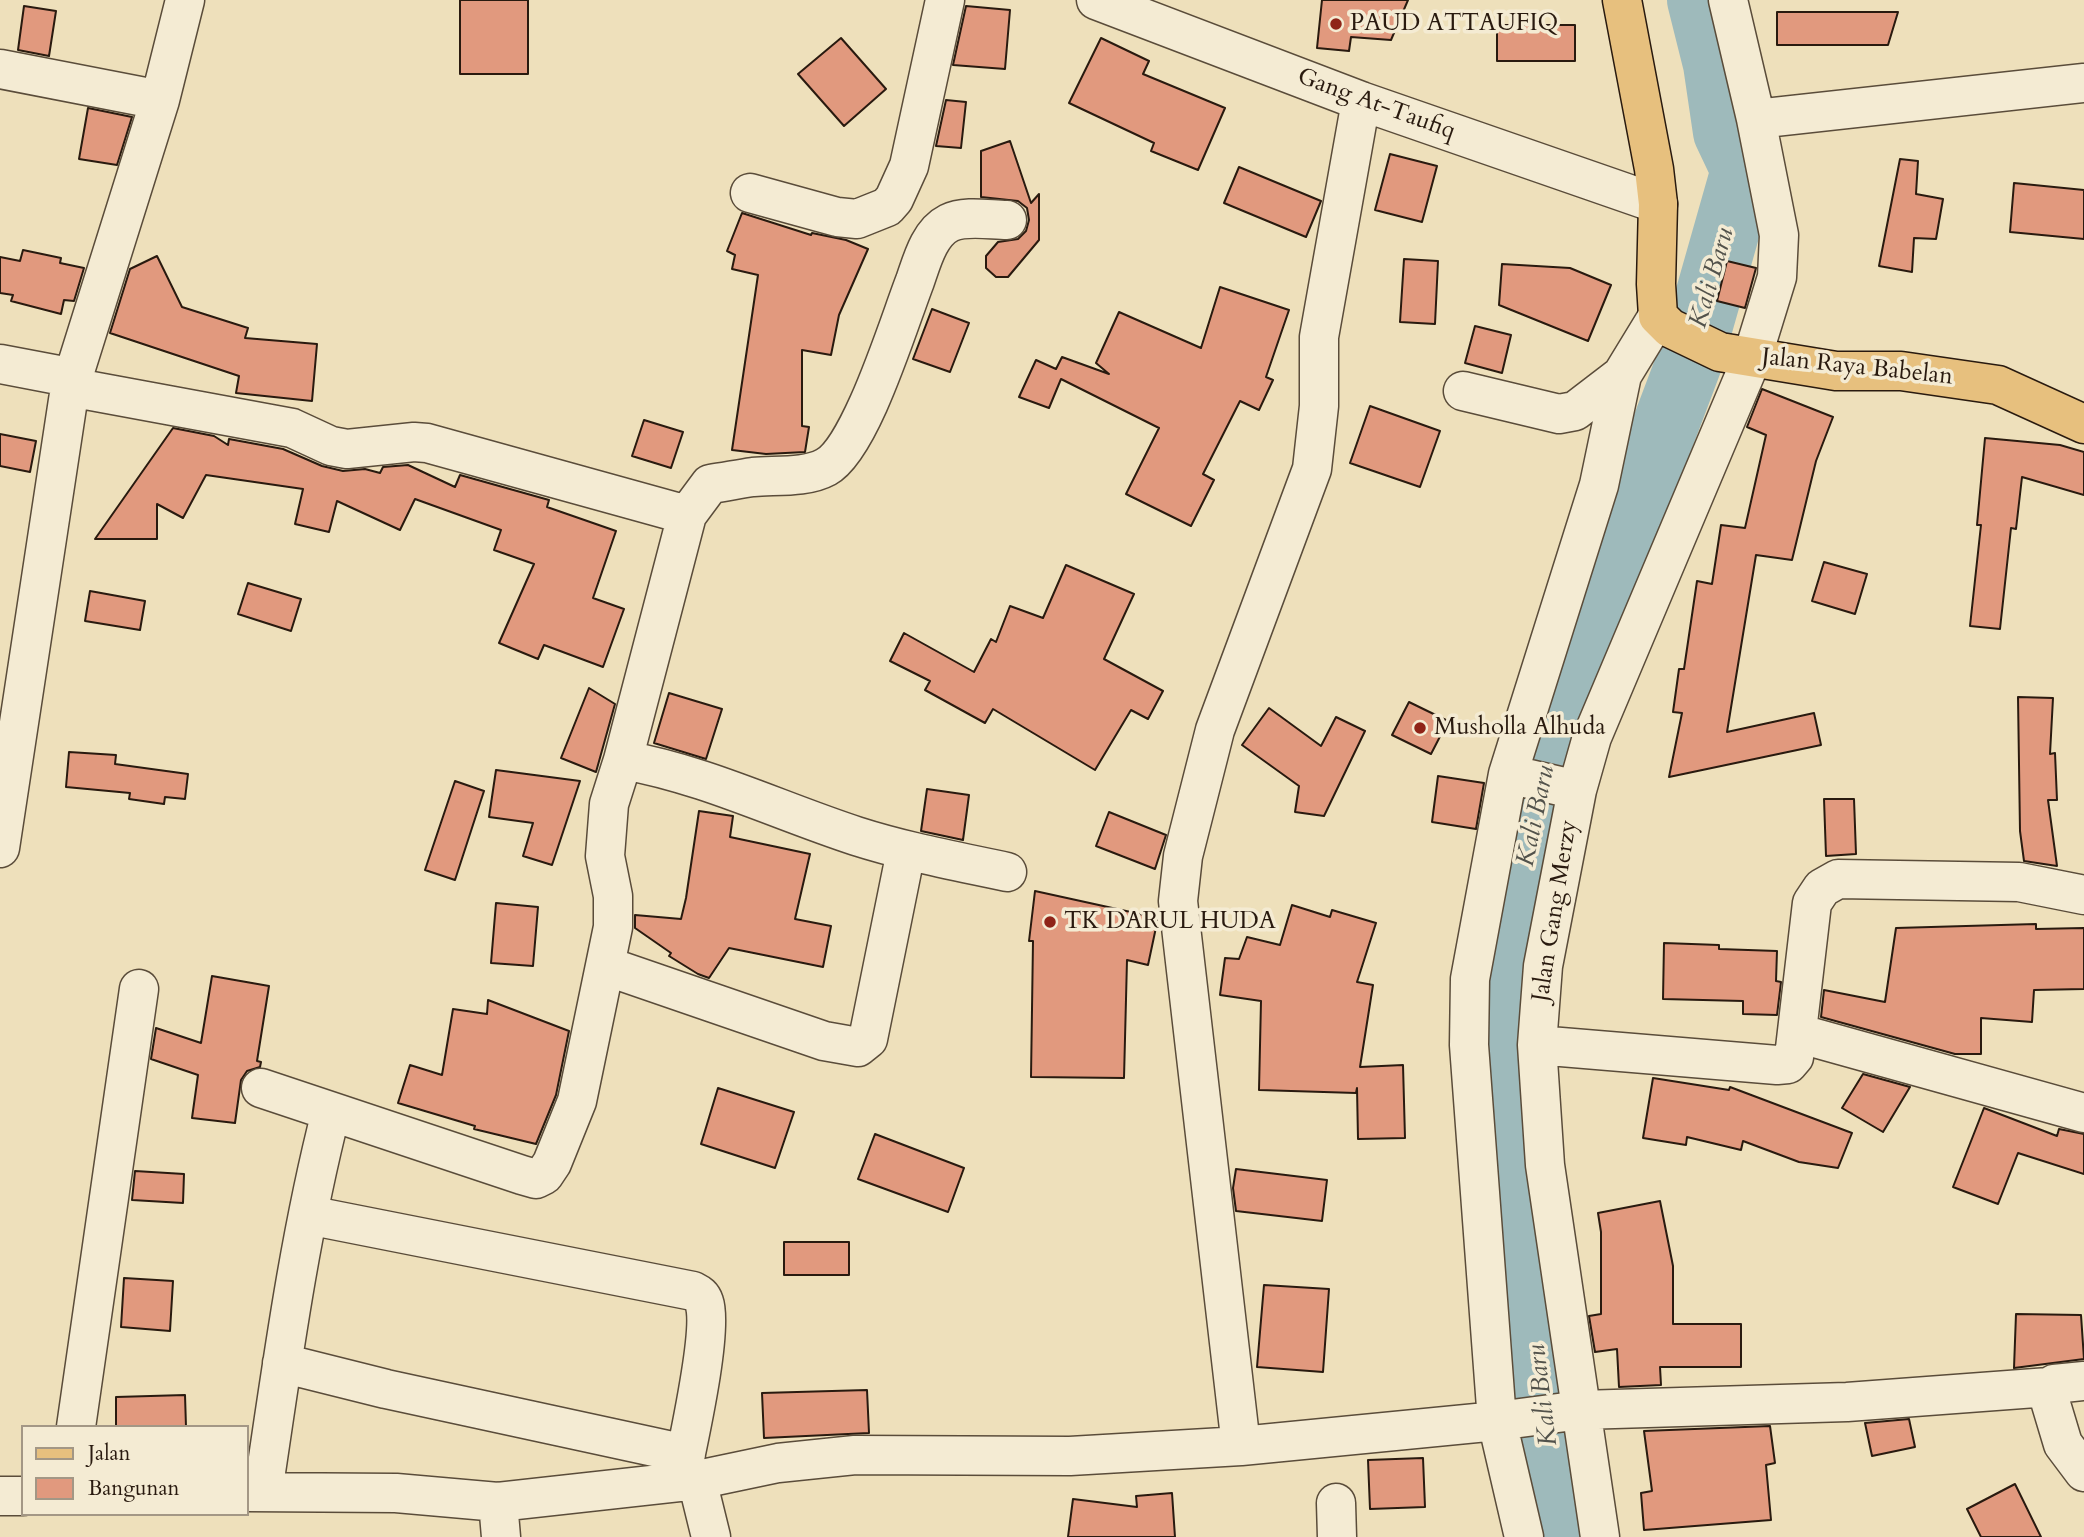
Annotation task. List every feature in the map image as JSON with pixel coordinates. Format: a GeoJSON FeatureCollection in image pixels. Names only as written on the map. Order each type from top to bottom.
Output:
{"type":"FeatureCollection","features":[{"type":"Feature","properties":{"kind":"main road"},"geometry":{"type":"LineString","coordinates":[[1622,0],[1654,169],[1658,204],[1656,284],[1664,322]]}},
{"type":"Feature","properties":{"kind":"main road","name":"Jalan Raya Babelan"},"geometry":{"type":"LineString","coordinates":[[1664,322],[1736,355],[1836,371],[1901,371],[1998,384],[2084,424]]}},
{"type":"Feature","properties":{"kind":"street"},"geometry":{"type":"LineString","coordinates":[[0,848],[72,382],[160,100],[185,0]]}},
{"type":"Feature","properties":{"kind":"street"},"geometry":{"type":"LineString","coordinates":[[750,193],[837,217],[857,219],[887,208],[894,200],[909,166],[945,0]]}},
{"type":"Feature","properties":{"kind":"street","name":"Gang At-Taufiq"},"geometry":{"type":"LineString","coordinates":[[1096,0],[1361,101],[1658,204]]}},
{"type":"Feature","properties":{"kind":"street","name":"Jalan Gang Merzy"},"geometry":{"type":"LineString","coordinates":[[1600,1537],[1537,1416],[1545,1165],[1538,1045],[1543,966],[1544,782],[1592,737],[1736,355],[1777,277],[1779,235],[1756,119],[1728,0]]}},
{"type":"Feature","properties":{"kind":"street"},"geometry":{"type":"LineString","coordinates":[[0,69],[160,100]]}},
{"type":"Feature","properties":{"kind":"street"},"geometry":{"type":"LineString","coordinates":[[1756,119],[2084,83]]}},
{"type":"Feature","properties":{"kind":"street"},"geometry":{"type":"LineString","coordinates":[[1241,1446],[1178,901],[1183,856],[1215,730],[1312,469],[1319,406],[1319,337],[1361,101]]}},
{"type":"Feature","properties":{"kind":"street"},"geometry":{"type":"LineString","coordinates":[[261,1088],[522,1175],[536,1179],[544,1175],[552,1163],[577,1101],[613,927],[612,896],[605,856],[610,804],[687,515],[710,484],[752,477],[816,472],[839,457],[861,422],[922,262],[937,232],[951,222],[963,219],[1007,220]]}},
{"type":"Feature","properties":{"kind":"street"},"geometry":{"type":"LineString","coordinates":[[1462,391],[1559,414],[1575,411],[1622,375],[1664,322]]}},
{"type":"Feature","properties":{"kind":"street"},"geometry":{"type":"LineString","coordinates":[[0,364],[72,382],[292,428],[331,446],[347,449],[427,443],[687,515]]}},
{"type":"Feature","properties":{"kind":"street"},"geometry":{"type":"LineString","coordinates":[[1524,1537],[1537,1416],[1469,1045],[1470,979],[1544,782],[1622,375]]}},
{"type":"Feature","properties":{"kind":"street"},"geometry":{"type":"LineString","coordinates":[[623,760],[663,767],[855,836],[906,851],[1007,872]]}},
{"type":"Feature","properties":{"kind":"street"},"geometry":{"type":"LineString","coordinates":[[606,966],[824,1041],[859,1047],[868,1039],[906,851]]}},
{"type":"Feature","properties":{"kind":"street"},"geometry":{"type":"LineString","coordinates":[[1538,1045],[1777,1065],[1788,1063],[1794,1057],[1812,903],[1822,888],[1838,879],[2020,881],[2084,895]]}},
{"type":"Feature","properties":{"kind":"street"},"geometry":{"type":"LineString","coordinates":[[76,1425],[139,989]]}},
{"type":"Feature","properties":{"kind":"street"},"geometry":{"type":"LineString","coordinates":[[1797,1033],[2084,1113]]}},
{"type":"Feature","properties":{"kind":"street"},"geometry":{"type":"LineString","coordinates":[[331,1112],[316,1170],[282,1363],[255,1492],[408,1493],[500,1519],[688,1472],[855,1455],[1070,1456],[1241,1446],[1537,1416],[1847,1402],[2067,1384]]}},
{"type":"Feature","properties":{"kind":"street"},"geometry":{"type":"LineString","coordinates":[[308,1214],[666,1285],[701,1295],[706,1309],[705,1343],[688,1472],[711,1537]]}},
{"type":"Feature","properties":{"kind":"street"},"geometry":{"type":"LineString","coordinates":[[282,1363],[688,1472]]}},
{"type":"Feature","properties":{"kind":"street"},"geometry":{"type":"LineString","coordinates":[[2067,1384],[2050,1408],[2063,1444],[2084,1472]]}},
{"type":"Feature","properties":{"kind":"street"},"geometry":{"type":"LineString","coordinates":[[0,1496],[21,1496]]}},
{"type":"Feature","properties":{"kind":"building"},"geometry":{"type":"Polygon","coordinates":[[[460,0],[528,0],[528,74],[460,74],[460,0]]]}},
{"type":"Feature","properties":{"kind":"building"},"geometry":{"type":"Polygon","coordinates":[[[1322,0],[1408,0],[1391,40],[1351,37],[1349,51],[1317,48],[1322,0]]]}},
{"type":"Feature","properties":{"kind":"building"},"geometry":{"type":"Polygon","coordinates":[[[24,6],[56,11],[49,56],[18,50],[24,6]]]}},
{"type":"Feature","properties":{"kind":"building"},"geometry":{"type":"Polygon","coordinates":[[[966,6],[1010,10],[1005,69],[953,65],[966,6]]]}},
{"type":"Feature","properties":{"kind":"building"},"geometry":{"type":"Polygon","coordinates":[[[1777,12],[1898,12],[1888,45],[1777,45],[1777,12]]]}},
{"type":"Feature","properties":{"kind":"building"},"geometry":{"type":"Polygon","coordinates":[[[1497,25],[1575,25],[1575,61],[1497,61],[1497,25]]]}},
{"type":"Feature","properties":{"kind":"building"},"geometry":{"type":"Polygon","coordinates":[[[841,38],[886,89],[844,126],[798,74],[841,38]]]}},
{"type":"Feature","properties":{"kind":"building"},"geometry":{"type":"Polygon","coordinates":[[[1101,38],[1149,61],[1143,74],[1225,108],[1198,170],[1151,151],[1154,143],[1069,103],[1101,38]]]}},
{"type":"Feature","properties":{"kind":"building"},"geometry":{"type":"Polygon","coordinates":[[[946,100],[966,102],[961,148],[936,146],[946,100]]]}},
{"type":"Feature","properties":{"kind":"building"},"geometry":{"type":"Polygon","coordinates":[[[88,108],[132,117],[117,165],[79,159],[88,108]]]}},
{"type":"Feature","properties":{"kind":"building"},"geometry":{"type":"Polygon","coordinates":[[[1010,141],[1031,203],[1039,194],[1039,240],[1008,277],[996,277],[986,268],[986,256],[998,242],[1018,239],[1026,231],[1029,220],[1027,208],[1018,201],[981,197],[981,151],[1010,141]]]}},
{"type":"Feature","properties":{"kind":"building"},"geometry":{"type":"Polygon","coordinates":[[[1390,154],[1437,166],[1422,222],[1375,210],[1390,154]]]}},
{"type":"Feature","properties":{"kind":"building"},"geometry":{"type":"Polygon","coordinates":[[[1900,159],[1918,161],[1916,194],[1943,199],[1936,239],[1914,238],[1912,272],[1879,266],[1900,159]]]}},
{"type":"Feature","properties":{"kind":"building"},"geometry":{"type":"Polygon","coordinates":[[[1239,167],[1321,201],[1306,237],[1224,203],[1239,167]]]}},
{"type":"Feature","properties":{"kind":"building"},"geometry":{"type":"Polygon","coordinates":[[[2014,183],[2084,190],[2084,239],[2010,232],[2014,183]]]}},
{"type":"Feature","properties":{"kind":"building"},"geometry":{"type":"Polygon","coordinates":[[[742,213],[811,235],[812,233],[846,240],[868,249],[839,315],[831,355],[802,350],[802,426],[809,427],[805,452],[766,454],[732,450],[758,275],[732,269],[735,255],[727,251],[742,213]]]}},
{"type":"Feature","properties":{"kind":"building"},"geometry":{"type":"Polygon","coordinates":[[[23,250],[61,258],[60,263],[84,268],[74,301],[64,300],[61,314],[11,301],[13,295],[0,293],[0,257],[20,261],[23,250]]]}},
{"type":"Feature","properties":{"kind":"building"},"geometry":{"type":"Polygon","coordinates":[[[157,256],[182,307],[248,328],[245,338],[317,344],[312,401],[236,393],[239,376],[110,333],[130,269],[157,256]]]}},
{"type":"Feature","properties":{"kind":"building"},"geometry":{"type":"Polygon","coordinates":[[[1404,259],[1438,261],[1435,324],[1400,322],[1404,259]]]}},
{"type":"Feature","properties":{"kind":"building"},"geometry":{"type":"Polygon","coordinates":[[[1727,261],[1756,268],[1745,308],[1717,301],[1727,261]]]}},
{"type":"Feature","properties":{"kind":"building"},"geometry":{"type":"Polygon","coordinates":[[[1502,264],[1570,268],[1611,285],[1588,341],[1499,305],[1502,264]]]}},
{"type":"Feature","properties":{"kind":"building"},"geometry":{"type":"Polygon","coordinates":[[[1220,287],[1289,310],[1266,377],[1273,380],[1259,410],[1240,401],[1203,474],[1214,480],[1191,526],[1126,494],[1159,428],[1061,379],[1049,408],[1019,397],[1036,360],[1056,369],[1062,357],[1109,374],[1096,363],[1119,312],[1201,348],[1220,287]]]}},
{"type":"Feature","properties":{"kind":"building"},"geometry":{"type":"Polygon","coordinates":[[[932,309],[969,323],[950,372],[913,359],[932,309]]]}},
{"type":"Feature","properties":{"kind":"building"},"geometry":{"type":"Polygon","coordinates":[[[1475,326],[1511,335],[1502,373],[1465,363],[1475,326]]]}},
{"type":"Feature","properties":{"kind":"building"},"geometry":{"type":"Polygon","coordinates":[[[1762,389],[1833,417],[1816,461],[1792,560],[1756,555],[1727,732],[1814,713],[1821,745],[1669,777],[1682,713],[1673,712],[1679,669],[1684,669],[1697,581],[1712,584],[1721,525],[1745,528],[1766,435],[1747,427],[1762,389]]]}},
{"type":"Feature","properties":{"kind":"building"},"geometry":{"type":"Polygon","coordinates":[[[1370,406],[1440,431],[1420,487],[1350,463],[1370,406]]]}},
{"type":"Feature","properties":{"kind":"building"},"geometry":{"type":"Polygon","coordinates":[[[644,420],[683,432],[671,468],[632,456],[644,420]]]}},
{"type":"Feature","properties":{"kind":"building"},"geometry":{"type":"Polygon","coordinates":[[[173,428],[214,436],[228,445],[229,439],[283,449],[322,466],[343,471],[365,469],[380,473],[383,467],[408,465],[455,487],[460,475],[549,500],[547,507],[616,531],[593,598],[624,609],[603,667],[544,645],[538,659],[499,643],[534,564],[494,550],[501,530],[415,499],[400,530],[337,501],[329,532],[295,524],[303,489],[206,475],[183,518],[157,504],[157,539],[95,539],[173,428]]]}},
{"type":"Feature","properties":{"kind":"building"},"geometry":{"type":"Polygon","coordinates":[[[0,434],[36,441],[30,472],[0,466],[0,434]]]}},
{"type":"Feature","properties":{"kind":"building"},"geometry":{"type":"Polygon","coordinates":[[[1985,438],[2060,445],[2084,452],[2084,495],[2022,477],[2016,529],[2011,528],[2000,629],[1970,626],[1981,525],[1977,525],[1985,438]]]}},
{"type":"Feature","properties":{"kind":"building"},"geometry":{"type":"Polygon","coordinates":[[[1824,562],[1867,574],[1855,614],[1812,601],[1824,562]]]}},
{"type":"Feature","properties":{"kind":"building"},"geometry":{"type":"Polygon","coordinates":[[[1066,565],[1134,594],[1104,659],[1163,691],[1148,719],[1131,710],[1095,770],[993,709],[985,723],[925,690],[930,681],[890,661],[904,633],[974,672],[991,639],[996,642],[1010,606],[1043,618],[1066,565]]]}},
{"type":"Feature","properties":{"kind":"building"},"geometry":{"type":"Polygon","coordinates":[[[248,583],[301,599],[291,631],[238,614],[248,583]]]}},
{"type":"Feature","properties":{"kind":"building"},"geometry":{"type":"Polygon","coordinates":[[[90,591],[145,601],[140,630],[85,621],[90,591]]]}},
{"type":"Feature","properties":{"kind":"building"},"geometry":{"type":"Polygon","coordinates":[[[589,688],[615,704],[596,772],[561,758],[589,688]]]}},
{"type":"Feature","properties":{"kind":"building"},"geometry":{"type":"Polygon","coordinates":[[[669,693],[722,709],[706,759],[654,743],[669,693]]]}},
{"type":"Feature","properties":{"kind":"building"},"geometry":{"type":"Polygon","coordinates":[[[2018,697],[2053,698],[2050,754],[2055,753],[2057,800],[2048,800],[2057,866],[2024,861],[2020,831],[2018,697]]]}},
{"type":"Feature","properties":{"kind":"building","name":"Musholla Alhuda"},"geometry":{"type":"Polygon","coordinates":[[[1409,702],[1448,721],[1431,754],[1392,735],[1409,702]]]}},
{"type":"Feature","properties":{"kind":"building"},"geometry":{"type":"Polygon","coordinates":[[[1269,708],[1321,746],[1336,717],[1365,731],[1324,816],[1295,812],[1299,786],[1242,745],[1269,708]]]}},
{"type":"Feature","properties":{"kind":"building"},"geometry":{"type":"Polygon","coordinates":[[[69,752],[116,755],[115,764],[188,774],[185,799],[165,797],[164,804],[129,799],[130,793],[66,787],[69,752]]]}},
{"type":"Feature","properties":{"kind":"building"},"geometry":{"type":"Polygon","coordinates":[[[496,770],[580,781],[552,865],[523,856],[533,823],[489,817],[496,770]]]}},
{"type":"Feature","properties":{"kind":"building"},"geometry":{"type":"Polygon","coordinates":[[[1438,776],[1484,783],[1476,829],[1432,822],[1438,776]]]}},
{"type":"Feature","properties":{"kind":"building"},"geometry":{"type":"Polygon","coordinates":[[[455,781],[484,791],[455,880],[425,870],[455,781]]]}},
{"type":"Feature","properties":{"kind":"building"},"geometry":{"type":"Polygon","coordinates":[[[927,789],[969,795],[963,840],[921,831],[927,789]]]}},
{"type":"Feature","properties":{"kind":"building"},"geometry":{"type":"Polygon","coordinates":[[[1824,799],[1854,799],[1856,854],[1826,856],[1824,799]]]}},
{"type":"Feature","properties":{"kind":"building"},"geometry":{"type":"Polygon","coordinates":[[[699,811],[733,816],[730,837],[810,854],[795,919],[831,926],[823,967],[729,948],[709,978],[669,956],[671,953],[635,928],[635,915],[681,919],[699,811]]]}},
{"type":"Feature","properties":{"kind":"building"},"geometry":{"type":"Polygon","coordinates":[[[1109,812],[1166,835],[1155,869],[1096,846],[1109,812]]]}},
{"type":"Feature","properties":{"kind":"building"},"geometry":{"type":"Polygon","coordinates":[[[1035,891],[1158,918],[1148,965],[1127,960],[1124,1078],[1031,1077],[1033,941],[1029,941],[1035,891]]]}},
{"type":"Feature","properties":{"kind":"building"},"geometry":{"type":"Polygon","coordinates":[[[496,903],[538,907],[533,966],[491,963],[496,903]]]}},
{"type":"Feature","properties":{"kind":"building"},"geometry":{"type":"Polygon","coordinates":[[[1292,905],[1330,917],[1332,910],[1376,923],[1357,982],[1373,985],[1360,1067],[1403,1065],[1405,1138],[1358,1139],[1357,1088],[1356,1093],[1259,1090],[1261,1001],[1220,995],[1225,958],[1239,959],[1247,937],[1280,945],[1292,905]]]}},
{"type":"Feature","properties":{"kind":"building"},"geometry":{"type":"Polygon","coordinates":[[[2036,924],[2036,929],[2084,928],[2084,989],[2034,990],[2032,1022],[1981,1018],[1981,1054],[1955,1054],[1821,1017],[1824,990],[1885,1002],[1896,928],[2036,924]]]}},
{"type":"Feature","properties":{"kind":"building"},"geometry":{"type":"Polygon","coordinates":[[[1664,943],[1719,945],[1719,949],[1777,951],[1776,981],[1781,982],[1777,1015],[1743,1014],[1743,1001],[1663,999],[1664,943]]]}},
{"type":"Feature","properties":{"kind":"building"},"geometry":{"type":"Polygon","coordinates":[[[212,976],[269,986],[257,1061],[261,1062],[260,1067],[247,1071],[241,1080],[235,1123],[192,1118],[198,1075],[151,1059],[156,1028],[201,1043],[212,976]]]}},
{"type":"Feature","properties":{"kind":"building"},"geometry":{"type":"Polygon","coordinates":[[[488,1000],[569,1031],[556,1095],[536,1144],[474,1129],[475,1126],[398,1103],[410,1065],[442,1075],[453,1009],[487,1014],[488,1000]]]}},
{"type":"Feature","properties":{"kind":"building"},"geometry":{"type":"Polygon","coordinates":[[[1863,1074],[1910,1087],[1883,1132],[1842,1108],[1863,1074]]]}},
{"type":"Feature","properties":{"kind":"building"},"geometry":{"type":"Polygon","coordinates":[[[1653,1078],[1729,1090],[1730,1087],[1852,1133],[1838,1168],[1799,1162],[1743,1141],[1741,1150],[1687,1137],[1686,1145],[1643,1138],[1653,1078]]]}},
{"type":"Feature","properties":{"kind":"building"},"geometry":{"type":"Polygon","coordinates":[[[718,1088],[794,1112],[775,1168],[701,1144],[718,1088]]]}},
{"type":"Feature","properties":{"kind":"building"},"geometry":{"type":"Polygon","coordinates":[[[1984,1108],[2057,1136],[2059,1129],[2084,1134],[2084,1174],[2018,1153],[1998,1204],[1953,1187],[1984,1108]]]}},
{"type":"Feature","properties":{"kind":"building"},"geometry":{"type":"Polygon","coordinates":[[[875,1134],[964,1168],[948,1212],[858,1179],[875,1134]]]}},
{"type":"Feature","properties":{"kind":"building"},"geometry":{"type":"Polygon","coordinates":[[[1236,1169],[1327,1180],[1322,1221],[1236,1211],[1233,1188],[1236,1169]]]}},
{"type":"Feature","properties":{"kind":"building"},"geometry":{"type":"Polygon","coordinates":[[[135,1171],[184,1174],[183,1203],[132,1200],[135,1171]]]}},
{"type":"Feature","properties":{"kind":"building"},"geometry":{"type":"Polygon","coordinates":[[[1660,1201],[1673,1266],[1673,1324],[1741,1324],[1741,1367],[1660,1367],[1661,1385],[1619,1387],[1617,1349],[1595,1352],[1589,1316],[1601,1314],[1601,1232],[1598,1213],[1660,1201]]]}},
{"type":"Feature","properties":{"kind":"building"},"geometry":{"type":"Polygon","coordinates":[[[784,1242],[849,1242],[849,1275],[784,1275],[784,1242]]]}},
{"type":"Feature","properties":{"kind":"building"},"geometry":{"type":"Polygon","coordinates":[[[124,1278],[173,1281],[170,1331],[121,1327],[124,1278]]]}},
{"type":"Feature","properties":{"kind":"building"},"geometry":{"type":"Polygon","coordinates":[[[1264,1285],[1329,1289],[1323,1372],[1257,1367],[1264,1285]]]}},
{"type":"Feature","properties":{"kind":"building"},"geometry":{"type":"Polygon","coordinates":[[[2016,1314],[2081,1315],[2084,1359],[2014,1368],[2016,1314]]]}},
{"type":"Feature","properties":{"kind":"building"},"geometry":{"type":"Polygon","coordinates":[[[867,1390],[869,1433],[764,1438],[762,1393],[867,1390]]]}},
{"type":"Feature","properties":{"kind":"building"},"geometry":{"type":"Polygon","coordinates":[[[185,1395],[186,1425],[116,1425],[116,1397],[185,1395]]]}},
{"type":"Feature","properties":{"kind":"building"},"geometry":{"type":"Polygon","coordinates":[[[1909,1419],[1915,1447],[1872,1456],[1865,1423],[1909,1419]]]}},
{"type":"Feature","properties":{"kind":"building"},"geometry":{"type":"Polygon","coordinates":[[[1770,1426],[1775,1463],[1766,1465],[1771,1520],[1644,1530],[1641,1493],[1652,1491],[1644,1431],[1770,1426]]]}},
{"type":"Feature","properties":{"kind":"building"},"geometry":{"type":"Polygon","coordinates":[[[1423,1458],[1425,1507],[1370,1509],[1368,1460],[1423,1458]]]}},
{"type":"Feature","properties":{"kind":"building"},"geometry":{"type":"Polygon","coordinates":[[[2015,1484],[2041,1537],[1981,1537],[1967,1509],[2015,1484]]]}},
{"type":"Feature","properties":{"kind":"building"},"geometry":{"type":"Polygon","coordinates":[[[1172,1493],[1175,1537],[1068,1537],[1073,1499],[1137,1507],[1136,1496],[1172,1493]]]}},
{"type":"Feature","properties":{"kind":"waterway","name":"Kali Baru"},"geometry":{"type":"LineString","coordinates":[[1561,1537],[1495,974],[1528,874],[1542,818],[1551,747],[1572,673],[1690,360],[1744,170],[1726,132],[1716,64],[1700,0]]}},
{"type":"Feature","properties":{"kind":"place","name":"PAUD ATTAUFIQ"},"geometry":{"type":"Point","coordinates":[1336,24]}},
{"type":"Feature","properties":{"kind":"place","name":"Musholla Alhuda"},"geometry":{"type":"Point","coordinates":[1420,728]}},
{"type":"Feature","properties":{"kind":"place","name":"TK DARUL HUDA"},"geometry":{"type":"Point","coordinates":[1050,922]}}]}
